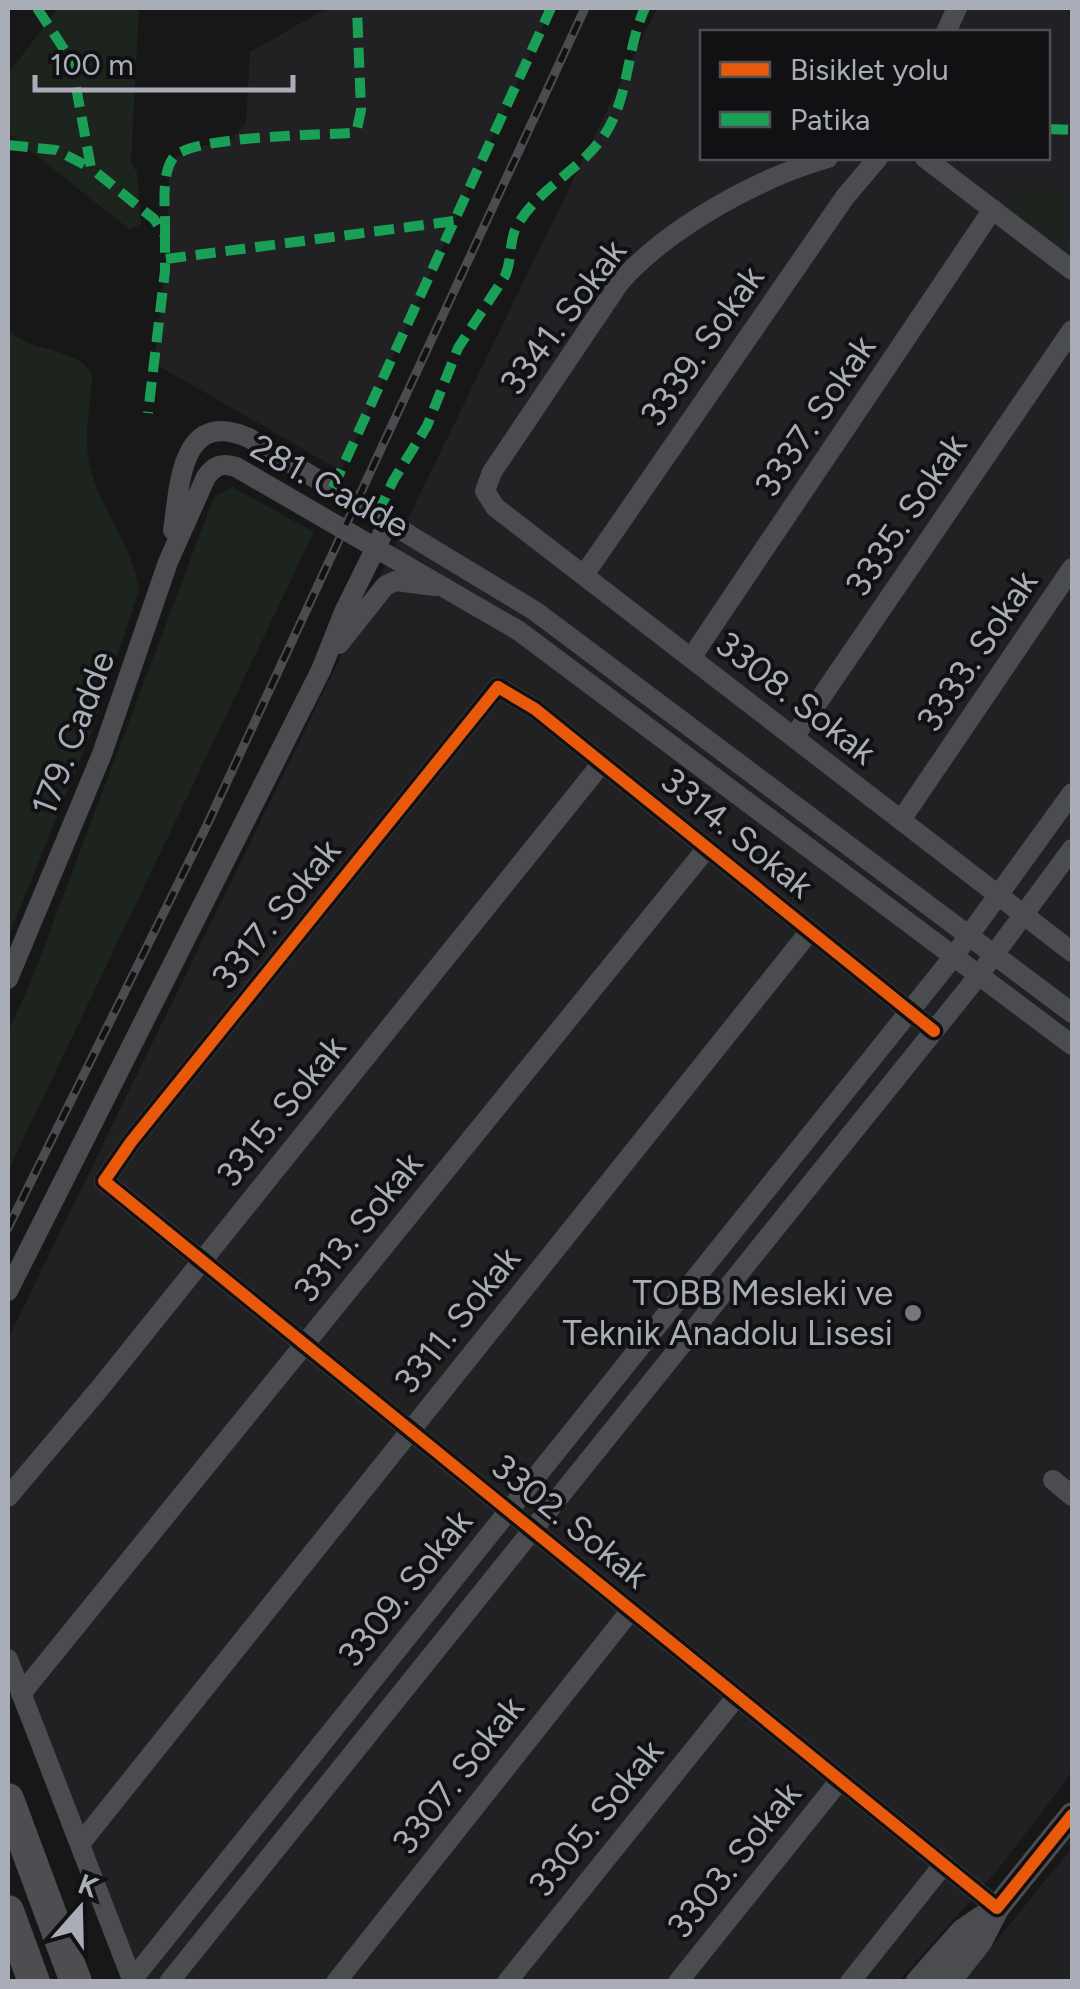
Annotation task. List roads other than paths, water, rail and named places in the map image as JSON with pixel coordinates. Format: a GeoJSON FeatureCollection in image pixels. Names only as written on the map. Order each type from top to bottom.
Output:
{"type":"FeatureCollection","features":[{"type":"Feature","properties":{"kind":"highway"},"geometry":{"type":"LineString","coordinates":[[8,1799],[76,1982]]}},
{"type":"Feature","properties":{"kind":"highway"},"geometry":{"type":"LineString","coordinates":[[8,1911],[34,1982]]}},
{"type":"Feature","properties":{"kind":"street","name":"3341. Sokak"},"geometry":{"type":"LineString","coordinates":[[484,491],[492,472],[620,282],[638,262],[760,182],[821,160]]}},
{"type":"Feature","properties":{"kind":"street","name":"3339. Sokak"},"geometry":{"type":"LineString","coordinates":[[584,576],[845,197],[876,160]]}},
{"type":"Feature","properties":{"kind":"street"},"geometry":{"type":"LineString","coordinates":[[928,160],[1072,270]]}},
{"type":"Feature","properties":{"kind":"street","name":"3337. Sokak"},"geometry":{"type":"LineString","coordinates":[[691,658],[993,209]]}},
{"type":"Feature","properties":{"kind":"street","name":"3335. Sokak"},"geometry":{"type":"LineString","coordinates":[[794,738],[1072,330]]}},
{"type":"Feature","properties":{"kind":"street","name":"281. Cadde"},"geometry":{"type":"LineString","coordinates":[[168,562],[187,454],[200,438],[214,432],[232,432],[249,438],[548,621],[1072,1013]]}},
{"type":"Feature","properties":{"kind":"street","name":"281. Cadde"},"geometry":{"type":"LineString","coordinates":[[168,562],[206,477],[224,464],[236,468],[446,587],[561,661],[1072,1045]]}},
{"type":"Feature","properties":{"kind":"street","name":"3308. Sokak"},"geometry":{"type":"LineString","coordinates":[[484,491],[495,507],[1072,952]]}},
{"type":"Feature","properties":{"kind":"street"},"geometry":{"type":"LineString","coordinates":[[8,1290],[320,670],[389,522]]}},
{"type":"Feature","properties":{"kind":"street","name":"179. Cadde"},"geometry":{"type":"LineString","coordinates":[[8,979],[107,740],[168,562]]}},
{"type":"Feature","properties":{"kind":"street","name":"3333. Sokak"},"geometry":{"type":"LineString","coordinates":[[901,820],[1072,568]]}},
{"type":"Feature","properties":{"kind":"street"},"geometry":{"type":"LineString","coordinates":[[320,670],[385,586],[395,582],[446,587]]}},
{"type":"Feature","properties":{"kind":"street","name":"3314. Sokak"},"geometry":{"type":"LineString","coordinates":[[498,688],[535,709],[934,1032]]}},
{"type":"Feature","properties":{"kind":"street","name":"3317. Sokak"},"geometry":{"type":"LineString","coordinates":[[104,1181],[121,1154],[498,688]]}},
{"type":"Feature","properties":{"kind":"street","name":"3315. Sokak"},"geometry":{"type":"LineString","coordinates":[[8,1497],[602,763]]}},
{"type":"Feature","properties":{"kind":"street","name":"3309. Sokak"},"geometry":{"type":"LineString","coordinates":[[133,1980],[910,1012],[1000,896],[1072,793]]}},
{"type":"Feature","properties":{"kind":"street","name":"3313. Sokak"},"geometry":{"type":"LineString","coordinates":[[21,1694],[707,848]]}},
{"type":"Feature","properties":{"kind":"street","name":"3309. Sokak"},"geometry":{"type":"LineString","coordinates":[[169,1982],[980,975],[1072,849]]}},
{"type":"Feature","properties":{"kind":"street","name":"3311. Sokak"},"geometry":{"type":"LineString","coordinates":[[80,1844],[810,931]]}},
{"type":"Feature","properties":{"kind":"street","name":"3302. Sokak"},"geometry":{"type":"LineString","coordinates":[[104,1181],[997,1908]]}},
{"type":"Feature","properties":{"kind":"street"},"geometry":{"type":"LineString","coordinates":[[1053,1480],[1072,1496]]}},
{"type":"Feature","properties":{"kind":"street","name":"3307. Sokak"},"geometry":{"type":"LineString","coordinates":[[336,1982],[630,1610]]}},
{"type":"Feature","properties":{"kind":"street"},"geometry":{"type":"LineString","coordinates":[[8,1659],[133,1980]]}},
{"type":"Feature","properties":{"kind":"street","name":"3305. Sokak"},"geometry":{"type":"LineString","coordinates":[[507,1982],[737,1696]]}},
{"type":"Feature","properties":{"kind":"street","name":"3303. Sokak"},"geometry":{"type":"LineString","coordinates":[[678,1982],[840,1780]]}},
{"type":"Feature","properties":{"kind":"street"},"geometry":{"type":"LineString","coordinates":[[948,1982],[980,1940],[997,1908],[1072,1815]]}},
{"type":"Feature","properties":{"kind":"street"},"geometry":{"type":"LineString","coordinates":[[850,1982],[944,1864]]}},
{"type":"Feature","properties":{"kind":"street"},"geometry":{"type":"LineString","coordinates":[[918,1982],[963,1930],[997,1908]]}},
{"type":"Feature","properties":{"kind":"railway"},"geometry":{"type":"LineString","coordinates":[[8,1228],[207,825],[585,8]]}},
{"type":"Feature","properties":{"kind":"place","name":"TOBB Mesleki ve Teknik Anadolu Lisesi"},"geometry":{"type":"Point","coordinates":[913,1313]}}]}
